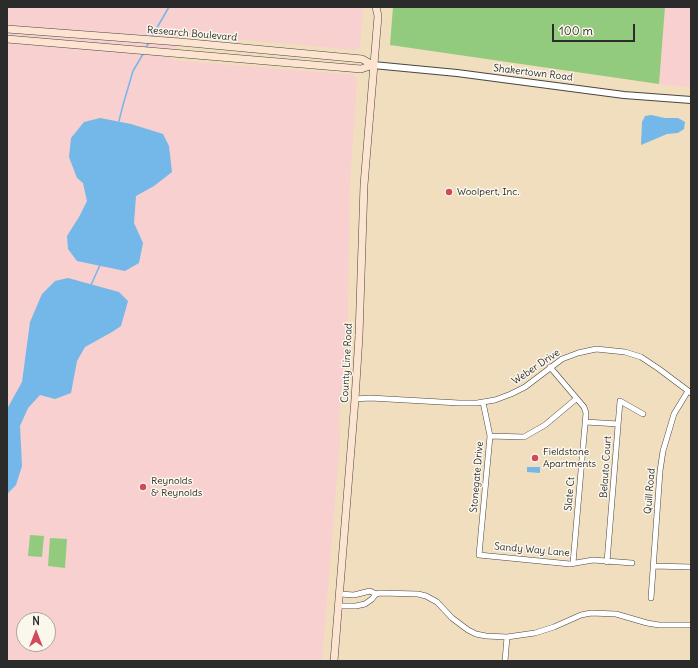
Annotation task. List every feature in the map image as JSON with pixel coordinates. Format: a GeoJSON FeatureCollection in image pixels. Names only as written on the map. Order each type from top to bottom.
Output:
{"type":"FeatureCollection","features":[{"type":"Feature","properties":{"kind":"main road"},"geometry":{"type":"LineString","coordinates":[[376,7],[378,16]]}},
{"type":"Feature","properties":{"kind":"main road"},"geometry":{"type":"LineString","coordinates":[[373,65],[378,16],[381,7]]}},
{"type":"Feature","properties":{"kind":"main road","name":"Research Boulevard"},"geometry":{"type":"LineString","coordinates":[[7,29],[362,58],[373,65]]}},
{"type":"Feature","properties":{"kind":"main road","name":"Research Boulevard"},"geometry":{"type":"LineString","coordinates":[[7,39],[116,47],[361,69],[373,65]]}},
{"type":"Feature","properties":{"kind":"main road","name":"County Line Road"},"geometry":{"type":"LineString","coordinates":[[334,661],[355,399],[359,336],[364,185],[373,65]]}},
{"type":"Feature","properties":{"kind":"street","name":"Shakertown Road"},"geometry":{"type":"LineString","coordinates":[[373,65],[624,95],[691,100]]}},
{"type":"Feature","properties":{"kind":"street","name":"Weber Drive"},"geometry":{"type":"LineString","coordinates":[[355,399],[370,398],[459,403],[483,402],[511,394],[525,387],[562,359],[584,351],[596,349],[625,352],[641,357],[659,368],[690,392]]}},
{"type":"Feature","properties":{"kind":"street","name":"Slate Ct"},"geometry":{"type":"LineString","coordinates":[[550,367],[584,407],[586,413],[574,563]]}},
{"type":"Feature","properties":{"kind":"street","name":"Quill Road"},"geometry":{"type":"LineString","coordinates":[[651,598],[660,471],[663,451],[674,414],[690,392]]}},
{"type":"Feature","properties":{"kind":"street"},"geometry":{"type":"LineString","coordinates":[[490,436],[524,437],[545,425],[576,399]]}},
{"type":"Feature","properties":{"kind":"street","name":"Belauto Court"},"geometry":{"type":"LineString","coordinates":[[607,562],[620,401],[643,414]]}},
{"type":"Feature","properties":{"kind":"street","name":"Stonegate Drive"},"geometry":{"type":"LineString","coordinates":[[479,555],[490,436],[483,402]]}},
{"type":"Feature","properties":{"kind":"street"},"geometry":{"type":"LineString","coordinates":[[586,422],[618,424]]}},
{"type":"Feature","properties":{"kind":"street","name":"Sandy Way Lane"},"geometry":{"type":"LineString","coordinates":[[479,555],[574,563],[593,560],[632,563]]}},
{"type":"Feature","properties":{"kind":"street"},"geometry":{"type":"LineString","coordinates":[[654,566],[691,567]]}},
{"type":"Feature","properties":{"kind":"street"},"geometry":{"type":"LineString","coordinates":[[340,594],[354,595],[370,591],[376,594]]}},
{"type":"Feature","properties":{"kind":"street"},"geometry":{"type":"LineString","coordinates":[[339,606],[356,606],[372,599],[376,594],[385,592],[418,594],[426,596],[437,602],[452,618],[468,630],[476,634],[486,636],[507,637],[536,633],[581,615],[591,613],[616,614],[647,623],[660,625],[691,625]]}},
{"type":"Feature","properties":{"kind":"street"},"geometry":{"type":"LineString","coordinates":[[505,661],[507,637]]}},
{"type":"Feature","properties":{"kind":"shaded area"},"geometry":{"type":"Polygon","coordinates":[[[7,7],[363,7],[360,47],[355,50],[181,34],[172,60],[354,75],[357,80],[350,181],[348,314],[339,417],[340,440],[322,661],[7,661],[7,7]]]}},
{"type":"Feature","properties":{"kind":"shaded area"},"geometry":{"type":"Polygon","coordinates":[[[665,7],[691,7],[691,87],[659,84],[665,7]]]}},
{"type":"Feature","properties":{"kind":"green space"},"geometry":{"type":"Polygon","coordinates":[[[393,7],[665,7],[659,84],[390,45],[393,7]]]}},
{"type":"Feature","properties":{"kind":"green space"},"geometry":{"type":"Polygon","coordinates":[[[30,535],[44,536],[42,557],[28,556],[30,535]]]}},
{"type":"Feature","properties":{"kind":"green space"},"geometry":{"type":"Polygon","coordinates":[[[50,538],[67,539],[65,568],[48,566],[50,538]]]}},
{"type":"Feature","properties":{"kind":"water"},"geometry":{"type":"Polygon","coordinates":[[[651,115],[665,118],[678,118],[685,122],[684,129],[678,133],[667,134],[641,145],[642,122],[645,116],[651,115]]]}},
{"type":"Feature","properties":{"kind":"water"},"geometry":{"type":"Polygon","coordinates":[[[100,118],[131,124],[163,134],[169,146],[172,172],[154,186],[136,196],[134,223],[143,243],[139,263],[125,271],[77,261],[68,249],[67,236],[87,201],[83,183],[77,178],[69,157],[71,138],[84,122],[100,118]]]}},
{"type":"Feature","properties":{"kind":"water"},"geometry":{"type":"Polygon","coordinates":[[[68,278],[119,292],[128,301],[121,326],[85,347],[77,361],[71,393],[55,399],[40,395],[28,408],[20,426],[22,466],[16,485],[7,494],[7,409],[22,382],[30,322],[42,294],[55,281],[68,278]]]}},
{"type":"Feature","properties":{"kind":"water"},"geometry":{"type":"Polygon","coordinates":[[[527,467],[540,467],[540,473],[527,472],[527,467]]]}},
{"type":"Feature","properties":{"kind":"waterway"},"geometry":{"type":"LineString","coordinates":[[151,38],[169,7]]}},
{"type":"Feature","properties":{"kind":"waterway"},"geometry":{"type":"LineString","coordinates":[[145,49],[150,41]]}},
{"type":"Feature","properties":{"kind":"waterway"},"geometry":{"type":"LineString","coordinates":[[119,121],[133,71],[143,54]]}},
{"type":"Feature","properties":{"kind":"waterway"},"geometry":{"type":"LineString","coordinates":[[91,285],[100,265]]}},
{"type":"Feature","properties":{"kind":"place","name":"Woolpert, Inc."},"geometry":{"type":"Point","coordinates":[449,192]}},
{"type":"Feature","properties":{"kind":"place","name":"Fieldstone Apartments"},"geometry":{"type":"Point","coordinates":[535,458]}},
{"type":"Feature","properties":{"kind":"place","name":"Reynolds & Reynolds"},"geometry":{"type":"Point","coordinates":[143,487]}}]}
